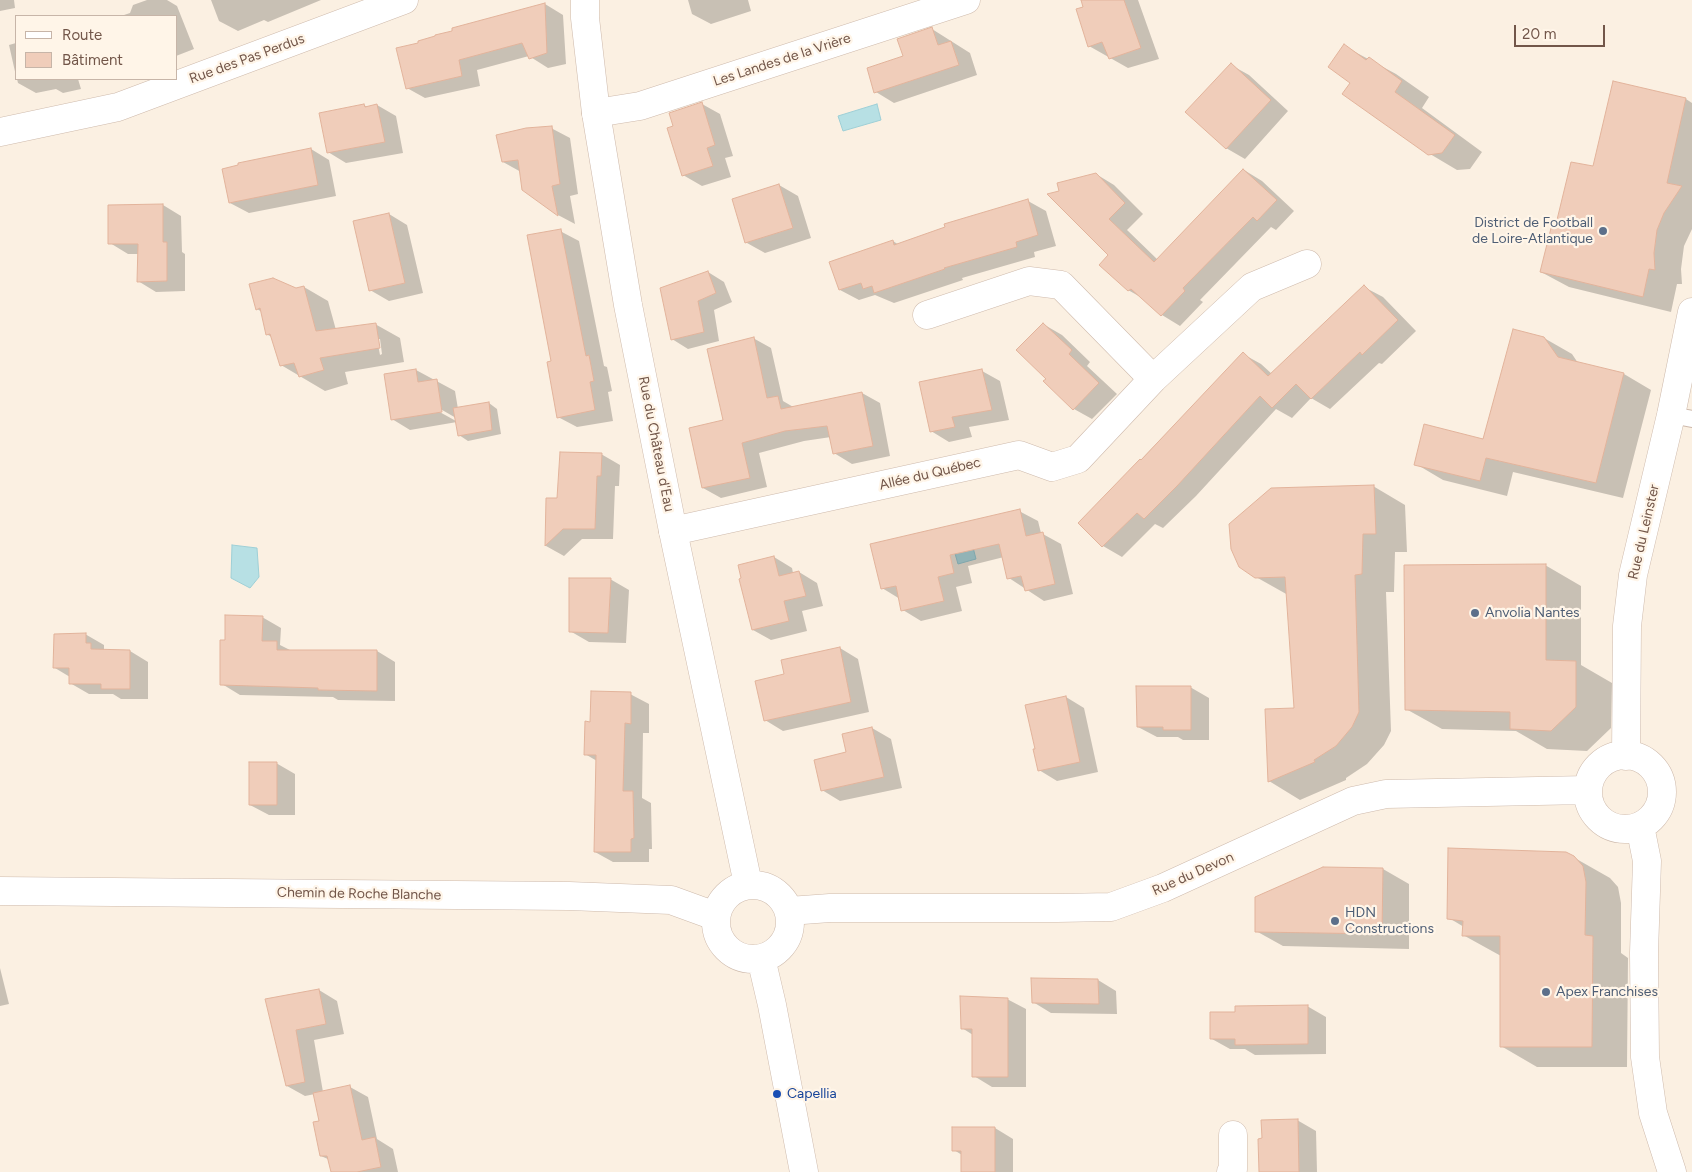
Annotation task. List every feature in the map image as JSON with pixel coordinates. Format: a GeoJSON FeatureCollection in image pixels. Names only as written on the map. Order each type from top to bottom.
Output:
{"type":"FeatureCollection","features":[{"type":"Feature","properties":{"kind":"street","name":"Rue des Pas Perdus"},"geometry":{"type":"LineString","coordinates":[[0,132],[118,107],[404,0]]}},
{"type":"Feature","properties":{"kind":"street","name":"Rue du Château d'Eau"},"geometry":{"type":"LineString","coordinates":[[585,0],[585,18],[596,113],[628,305],[673,531],[748,884]]}},
{"type":"Feature","properties":{"kind":"street","name":"Les Landes de la Vrière"},"geometry":{"type":"LineString","coordinates":[[596,113],[640,106],[966,0]]}},
{"type":"Feature","properties":{"kind":"street","name":"Allée du Québec"},"geometry":{"type":"LineString","coordinates":[[673,531],[1019,454],[1052,467],[1078,459],[1153,379],[1252,287],[1307,264]]}},
{"type":"Feature","properties":{"kind":"street"},"geometry":{"type":"LineString","coordinates":[[927,315],[1029,281],[1061,285],[1153,379]]}},
{"type":"Feature","properties":{"kind":"street","name":"Rue du Leinster"},"geometry":{"type":"LineString","coordinates":[[1626,756],[1627,626],[1633,575],[1681,417],[1692,312]]}},
{"type":"Feature","properties":{"kind":"street"},"geometry":{"type":"LineString","coordinates":[[1626,756],[1637,758],[1647,763],[1660,780],[1662,791],[1661,802],[1657,812],[1640,826],[1628,830],[1604,823],[1595,814],[1589,802],[1588,790],[1590,779],[1600,765],[1615,757],[1626,756]]}},
{"type":"Feature","properties":{"kind":"street","name":"Rue du Devon"},"geometry":{"type":"LineString","coordinates":[[789,911],[830,908],[1112,907],[1163,888],[1353,801],[1386,794],[1588,790]]}},
{"type":"Feature","properties":{"kind":"street"},"geometry":{"type":"LineString","coordinates":[[1640,826],[1647,861],[1644,953],[1645,1057],[1653,1113],[1672,1172]]}},
{"type":"Feature","properties":{"kind":"street"},"geometry":{"type":"LineString","coordinates":[[748,884],[758,884],[777,893],[789,911],[788,935],[782,946],[772,954],[761,958],[749,959],[737,956],[719,940],[715,928],[715,916],[719,904],[726,895],[736,888],[748,884]]}},
{"type":"Feature","properties":{"kind":"street","name":"Chemin de Roche Blanche"},"geometry":{"type":"LineString","coordinates":[[0,891],[569,896],[671,900],[715,916]]}},
{"type":"Feature","properties":{"kind":"street"},"geometry":{"type":"LineString","coordinates":[[761,958],[772,1005],[804,1172]]}},
{"type":"Feature","properties":{"kind":"street"},"geometry":{"type":"LineString","coordinates":[[1231,1172],[1233,1169],[1233,1135]]}},
{"type":"Feature","properties":{"kind":"water"},"geometry":{"type":"Polygon","coordinates":[[[877,104],[881,120],[843,131],[838,116],[877,104]]]}},
{"type":"Feature","properties":{"kind":"water"},"geometry":{"type":"Polygon","coordinates":[[[967,524],[976,559],[958,564],[948,529],[967,524]]]}},
{"type":"Feature","properties":{"kind":"water"},"geometry":{"type":"Polygon","coordinates":[[[232,545],[257,548],[259,577],[250,588],[231,578],[232,545]]]}},
{"type":"Feature","properties":{"kind":"building"},"geometry":{"type":"Polygon","coordinates":[[[1081,0],[1124,0],[1141,48],[1109,59],[1102,42],[1088,47],[1076,9],[1083,7],[1081,0]]]}},
{"type":"Feature","properties":{"kind":"building"},"geometry":{"type":"Polygon","coordinates":[[[545,3],[547,53],[529,59],[522,43],[459,60],[462,76],[406,89],[396,48],[418,43],[418,41],[435,35],[452,31],[452,28],[545,3]]]}},
{"type":"Feature","properties":{"kind":"building"},"geometry":{"type":"Polygon","coordinates":[[[932,27],[938,45],[951,41],[959,65],[874,93],[867,68],[903,56],[897,39],[932,27]]]}},
{"type":"Feature","properties":{"kind":"building"},"geometry":{"type":"Polygon","coordinates":[[[1344,44],[1366,60],[1369,57],[1402,81],[1395,92],[1455,135],[1442,153],[1428,155],[1342,94],[1350,83],[1328,67],[1344,44]]]}},
{"type":"Feature","properties":{"kind":"building"},"geometry":{"type":"Polygon","coordinates":[[[1231,63],[1271,100],[1226,149],[1185,112],[1231,63]]]}},
{"type":"Feature","properties":{"kind":"building","name":"District de Football de Loire-Atlantique"},"geometry":{"type":"Polygon","coordinates":[[[1613,81],[1686,98],[1667,183],[1682,186],[1664,213],[1657,230],[1654,253],[1655,270],[1649,269],[1643,297],[1540,272],[1551,228],[1555,228],[1571,162],[1593,166],[1613,81]]]}},
{"type":"Feature","properties":{"kind":"building"},"geometry":{"type":"Polygon","coordinates":[[[702,102],[715,145],[707,148],[713,166],[682,176],[667,128],[673,126],[669,113],[702,102]]]}},
{"type":"Feature","properties":{"kind":"building"},"geometry":{"type":"Polygon","coordinates":[[[364,104],[365,107],[377,104],[385,142],[327,153],[319,113],[364,104]]]}},
{"type":"Feature","properties":{"kind":"building"},"geometry":{"type":"Polygon","coordinates":[[[552,126],[560,184],[552,186],[558,216],[522,190],[518,160],[502,162],[496,135],[526,128],[552,126]]]}},
{"type":"Feature","properties":{"kind":"building"},"geometry":{"type":"Polygon","coordinates":[[[311,148],[318,185],[229,203],[222,169],[238,165],[238,163],[311,148]]]}},
{"type":"Feature","properties":{"kind":"building"},"geometry":{"type":"Polygon","coordinates":[[[1243,169],[1277,200],[1257,221],[1253,217],[1183,288],[1185,291],[1161,316],[1131,289],[1128,291],[1099,265],[1108,255],[1047,194],[1059,191],[1057,183],[1096,173],[1125,203],[1109,219],[1154,262],[1243,169]]]}},
{"type":"Feature","properties":{"kind":"building"},"geometry":{"type":"Polygon","coordinates":[[[779,184],[793,228],[745,243],[732,199],[779,184]]]}},
{"type":"Feature","properties":{"kind":"building"},"geometry":{"type":"Polygon","coordinates":[[[1028,199],[1038,235],[1016,242],[1017,247],[944,268],[874,293],[872,286],[863,289],[861,283],[839,290],[829,262],[893,240],[894,245],[945,227],[944,224],[1028,199]]]}},
{"type":"Feature","properties":{"kind":"building"},"geometry":{"type":"Polygon","coordinates":[[[163,204],[163,242],[167,242],[167,281],[137,282],[138,244],[108,244],[108,205],[163,204]]]}},
{"type":"Feature","properties":{"kind":"building"},"geometry":{"type":"Polygon","coordinates":[[[389,213],[405,283],[369,291],[353,221],[389,213]]]}},
{"type":"Feature","properties":{"kind":"building"},"geometry":{"type":"Polygon","coordinates":[[[561,229],[586,356],[589,355],[594,381],[590,382],[595,410],[557,418],[547,362],[551,361],[527,235],[561,229]]]}},
{"type":"Feature","properties":{"kind":"building"},"geometry":{"type":"Polygon","coordinates":[[[708,271],[716,293],[698,301],[704,332],[671,340],[660,288],[708,271]]]}},
{"type":"Feature","properties":{"kind":"building"},"geometry":{"type":"Polygon","coordinates":[[[273,278],[296,288],[304,286],[316,331],[376,323],[380,348],[320,358],[324,370],[299,377],[294,363],[280,366],[270,334],[266,335],[260,308],[256,310],[249,284],[273,278]]]}},
{"type":"Feature","properties":{"kind":"building"},"geometry":{"type":"Polygon","coordinates":[[[1364,285],[1398,320],[1362,355],[1360,352],[1311,399],[1296,384],[1272,408],[1260,396],[1144,519],[1137,513],[1102,547],[1078,523],[1141,460],[1243,352],[1268,376],[1364,285]]]}},
{"type":"Feature","properties":{"kind":"building"},"geometry":{"type":"Polygon","coordinates":[[[1043,323],[1072,350],[1069,354],[1099,383],[1073,410],[1043,381],[1046,379],[1016,350],[1043,323]]]}},
{"type":"Feature","properties":{"kind":"building"},"geometry":{"type":"Polygon","coordinates":[[[1513,329],[1544,337],[1558,357],[1624,373],[1596,483],[1486,458],[1480,481],[1414,465],[1424,424],[1483,439],[1513,329]]]}},
{"type":"Feature","properties":{"kind":"building"},"geometry":{"type":"Polygon","coordinates":[[[754,337],[767,398],[778,396],[781,409],[862,392],[873,446],[833,454],[827,426],[785,431],[742,443],[750,478],[702,488],[689,428],[723,420],[707,349],[754,337]]]}},
{"type":"Feature","properties":{"kind":"building"},"geometry":{"type":"Polygon","coordinates":[[[416,369],[418,382],[437,379],[442,412],[391,420],[384,374],[416,369]]]}},
{"type":"Feature","properties":{"kind":"building"},"geometry":{"type":"Polygon","coordinates":[[[982,369],[992,410],[952,417],[955,427],[930,432],[919,382],[982,369]]]}},
{"type":"Feature","properties":{"kind":"building"},"geometry":{"type":"Polygon","coordinates":[[[489,402],[492,430],[458,436],[453,408],[489,402]]]}},
{"type":"Feature","properties":{"kind":"building"},"geometry":{"type":"Polygon","coordinates":[[[560,452],[602,453],[601,476],[597,476],[595,529],[563,529],[545,546],[546,498],[557,498],[560,452]]]}},
{"type":"Feature","properties":{"kind":"building"},"geometry":{"type":"Polygon","coordinates":[[[1374,485],[1376,534],[1363,534],[1362,574],[1355,575],[1359,712],[1352,727],[1336,746],[1314,760],[1315,762],[1268,782],[1265,709],[1294,708],[1285,577],[1255,578],[1239,567],[1231,549],[1229,524],[1271,488],[1374,485]]]}},
{"type":"Feature","properties":{"kind":"building"},"geometry":{"type":"Polygon","coordinates":[[[1020,509],[1026,536],[1043,532],[1055,584],[1025,591],[1021,576],[1007,579],[999,544],[950,555],[954,573],[938,577],[944,601],[901,611],[896,586],[881,589],[870,544],[1020,509]]]}},
{"type":"Feature","properties":{"kind":"building"},"geometry":{"type":"Polygon","coordinates":[[[774,556],[779,576],[799,571],[806,596],[784,601],[789,621],[752,630],[739,579],[741,578],[738,565],[774,556]]]}},
{"type":"Feature","properties":{"kind":"building","name":"Anvolia Nantes"},"geometry":{"type":"Polygon","coordinates":[[[1546,564],[1546,660],[1576,661],[1576,707],[1551,731],[1510,729],[1510,712],[1405,710],[1404,565],[1546,564]]]}},
{"type":"Feature","properties":{"kind":"building"},"geometry":{"type":"Polygon","coordinates":[[[569,578],[611,578],[608,633],[569,632],[569,578]]]}},
{"type":"Feature","properties":{"kind":"building"},"geometry":{"type":"Polygon","coordinates":[[[225,615],[263,616],[262,641],[277,641],[277,650],[377,650],[377,691],[220,685],[220,640],[225,640],[225,615]]]}},
{"type":"Feature","properties":{"kind":"building"},"geometry":{"type":"Polygon","coordinates":[[[86,633],[86,643],[91,643],[91,649],[130,650],[130,689],[101,689],[101,684],[69,684],[69,668],[53,668],[54,634],[86,633]]]}},
{"type":"Feature","properties":{"kind":"building"},"geometry":{"type":"Polygon","coordinates":[[[840,647],[851,702],[764,721],[755,681],[784,674],[781,660],[840,647]]]}},
{"type":"Feature","properties":{"kind":"building"},"geometry":{"type":"Polygon","coordinates":[[[1136,686],[1191,686],[1191,730],[1163,730],[1163,727],[1137,727],[1136,686]]]}},
{"type":"Feature","properties":{"kind":"building"},"geometry":{"type":"Polygon","coordinates":[[[591,691],[631,692],[631,724],[625,723],[623,791],[633,791],[634,838],[631,839],[631,852],[594,852],[596,755],[584,755],[585,721],[590,722],[591,691]]]}},
{"type":"Feature","properties":{"kind":"building"},"geometry":{"type":"Polygon","coordinates":[[[1066,696],[1080,762],[1038,771],[1025,705],[1066,696]]]}},
{"type":"Feature","properties":{"kind":"building"},"geometry":{"type":"Polygon","coordinates":[[[872,727],[884,777],[821,791],[814,760],[846,752],[842,734],[872,727]]]}},
{"type":"Feature","properties":{"kind":"building"},"geometry":{"type":"Polygon","coordinates":[[[249,762],[277,762],[277,805],[249,805],[249,762]]]}},
{"type":"Feature","properties":{"kind":"building","name":"Apex Franchises"},"geometry":{"type":"Polygon","coordinates":[[[1448,848],[1566,852],[1574,856],[1583,866],[1586,882],[1585,935],[1593,936],[1592,1047],[1500,1047],[1500,936],[1462,936],[1463,921],[1447,919],[1448,848]]]}},
{"type":"Feature","properties":{"kind":"building"},"geometry":{"type":"Polygon","coordinates":[[[1323,867],[1383,868],[1382,934],[1255,932],[1255,897],[1323,867]]]}},
{"type":"Feature","properties":{"kind":"building"},"geometry":{"type":"Polygon","coordinates":[[[1031,978],[1098,979],[1099,1004],[1032,1003],[1031,978]]]}},
{"type":"Feature","properties":{"kind":"building"},"geometry":{"type":"Polygon","coordinates":[[[319,989],[326,1024],[296,1030],[305,1082],[286,1086],[265,999],[319,989]]]}},
{"type":"Feature","properties":{"kind":"building"},"geometry":{"type":"Polygon","coordinates":[[[960,996],[1008,998],[1008,1077],[972,1077],[972,1029],[961,1029],[960,996]]]}},
{"type":"Feature","properties":{"kind":"building"},"geometry":{"type":"Polygon","coordinates":[[[1308,1005],[1308,1044],[1235,1045],[1235,1039],[1210,1039],[1210,1012],[1235,1012],[1235,1006],[1308,1005]]]}},
{"type":"Feature","properties":{"kind":"building"},"geometry":{"type":"Polygon","coordinates":[[[350,1085],[362,1140],[375,1137],[381,1167],[357,1172],[331,1172],[327,1156],[320,1156],[313,1122],[319,1121],[313,1093],[350,1085]]]}},
{"type":"Feature","properties":{"kind":"building"},"geometry":{"type":"Polygon","coordinates":[[[1298,1119],[1299,1172],[1259,1172],[1258,1139],[1262,1138],[1261,1120],[1298,1119]]]}},
{"type":"Feature","properties":{"kind":"building"},"geometry":{"type":"Polygon","coordinates":[[[952,1127],[995,1127],[995,1172],[961,1172],[961,1151],[952,1151],[952,1127]]]}},
{"type":"Feature","properties":{"kind":"place","name":"District de Football de Loire-Atlantique"},"geometry":{"type":"Point","coordinates":[1603,231]}},
{"type":"Feature","properties":{"kind":"place","name":"Anvolia Nantes"},"geometry":{"type":"Point","coordinates":[1475,613]}},
{"type":"Feature","properties":{"kind":"place","name":"HDN Constructions"},"geometry":{"type":"Point","coordinates":[1335,921]}},
{"type":"Feature","properties":{"kind":"place","name":"Apex Franchises"},"geometry":{"type":"Point","coordinates":[1546,992]}},
{"type":"Feature","properties":{"kind":"place","name":"Capellia"},"geometry":{"type":"Point","coordinates":[777,1094]}}]}
